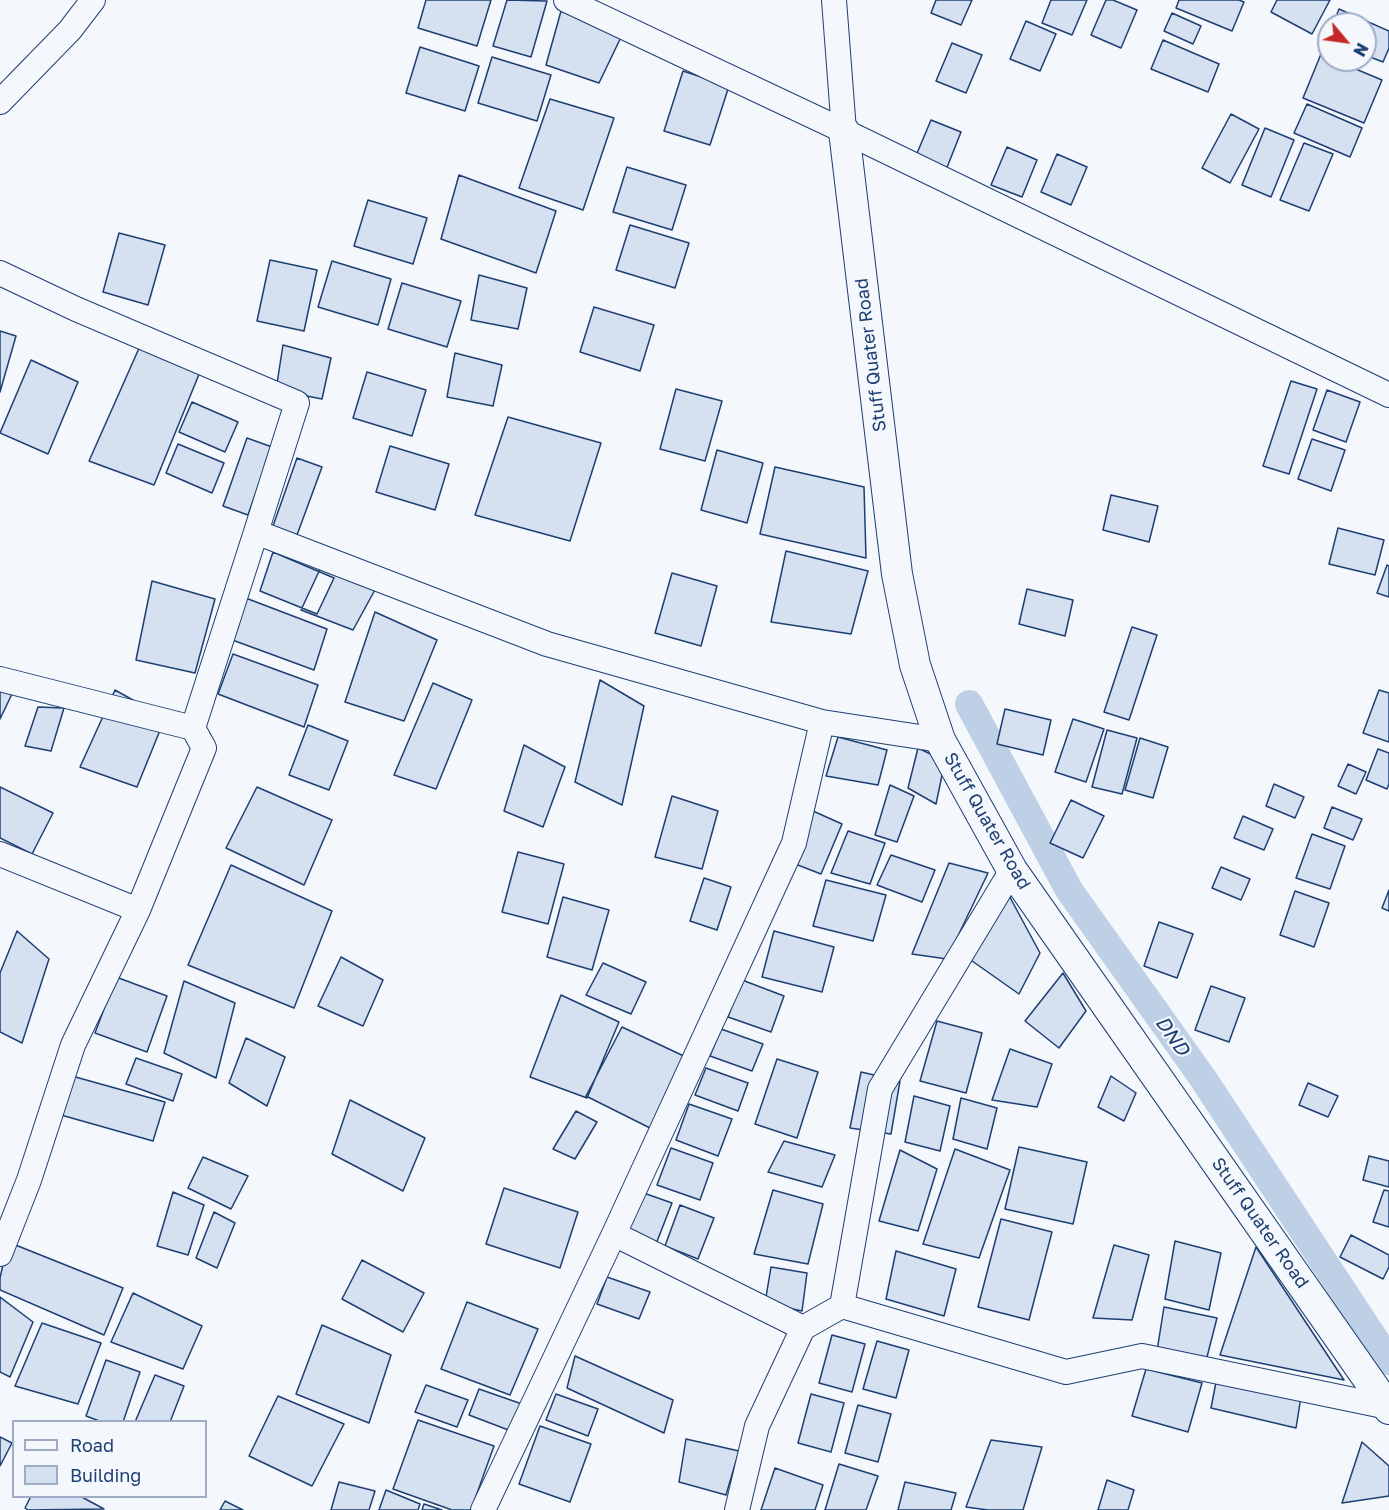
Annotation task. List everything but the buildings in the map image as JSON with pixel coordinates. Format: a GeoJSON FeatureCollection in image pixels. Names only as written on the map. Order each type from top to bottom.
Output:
{"type":"FeatureCollection","features":[{"type":"Feature","properties":{"kind":"street"},"geometry":{"type":"LineString","coordinates":[[0,102],[70,30],[93,0]]}},
{"type":"Feature","properties":{"kind":"street"},"geometry":{"type":"LineString","coordinates":[[566,0],[844,131],[1389,395]]}},
{"type":"Feature","properties":{"kind":"street"},"geometry":{"type":"LineString","coordinates":[[834,0],[844,131]]}},
{"type":"Feature","properties":{"kind":"street","name":"Stuff Quater Road"},"geometry":{"type":"LineString","coordinates":[[844,131],[897,574],[915,665],[940,740],[1012,870],[1389,1408]]}},
{"type":"Feature","properties":{"kind":"street"},"geometry":{"type":"LineString","coordinates":[[0,273],[76,309],[297,403],[193,728],[204,748],[138,910],[73,1045],[30,1180],[0,1254]]}},
{"type":"Feature","properties":{"kind":"street"},"geometry":{"type":"LineString","coordinates":[[256,532],[547,644],[822,722],[940,740]]}},
{"type":"Feature","properties":{"kind":"street"},"geometry":{"type":"LineString","coordinates":[[0,679],[193,728]]}},
{"type":"Feature","properties":{"kind":"street"},"geometry":{"type":"LineString","coordinates":[[483,1510],[614,1234],[794,843],[822,722]]}},
{"type":"Feature","properties":{"kind":"street"},"geometry":{"type":"LineString","coordinates":[[0,854],[138,910]]}},
{"type":"Feature","properties":{"kind":"street"},"geometry":{"type":"LineString","coordinates":[[842,1306],[880,1089],[1012,870]]}},
{"type":"Feature","properties":{"kind":"street"},"geometry":{"type":"LineString","coordinates":[[614,1234],[803,1328]]}},
{"type":"Feature","properties":{"kind":"street"},"geometry":{"type":"LineString","coordinates":[[736,1510],[757,1426],[803,1328],[842,1306],[1066,1372],[1142,1356],[1389,1408]]}},
{"type":"Feature","properties":{"kind":"waterway","name":"DND"},"geometry":{"type":"LineString","coordinates":[[969,704],[1069,890],[1202,1077],[1389,1361]]}}]}
